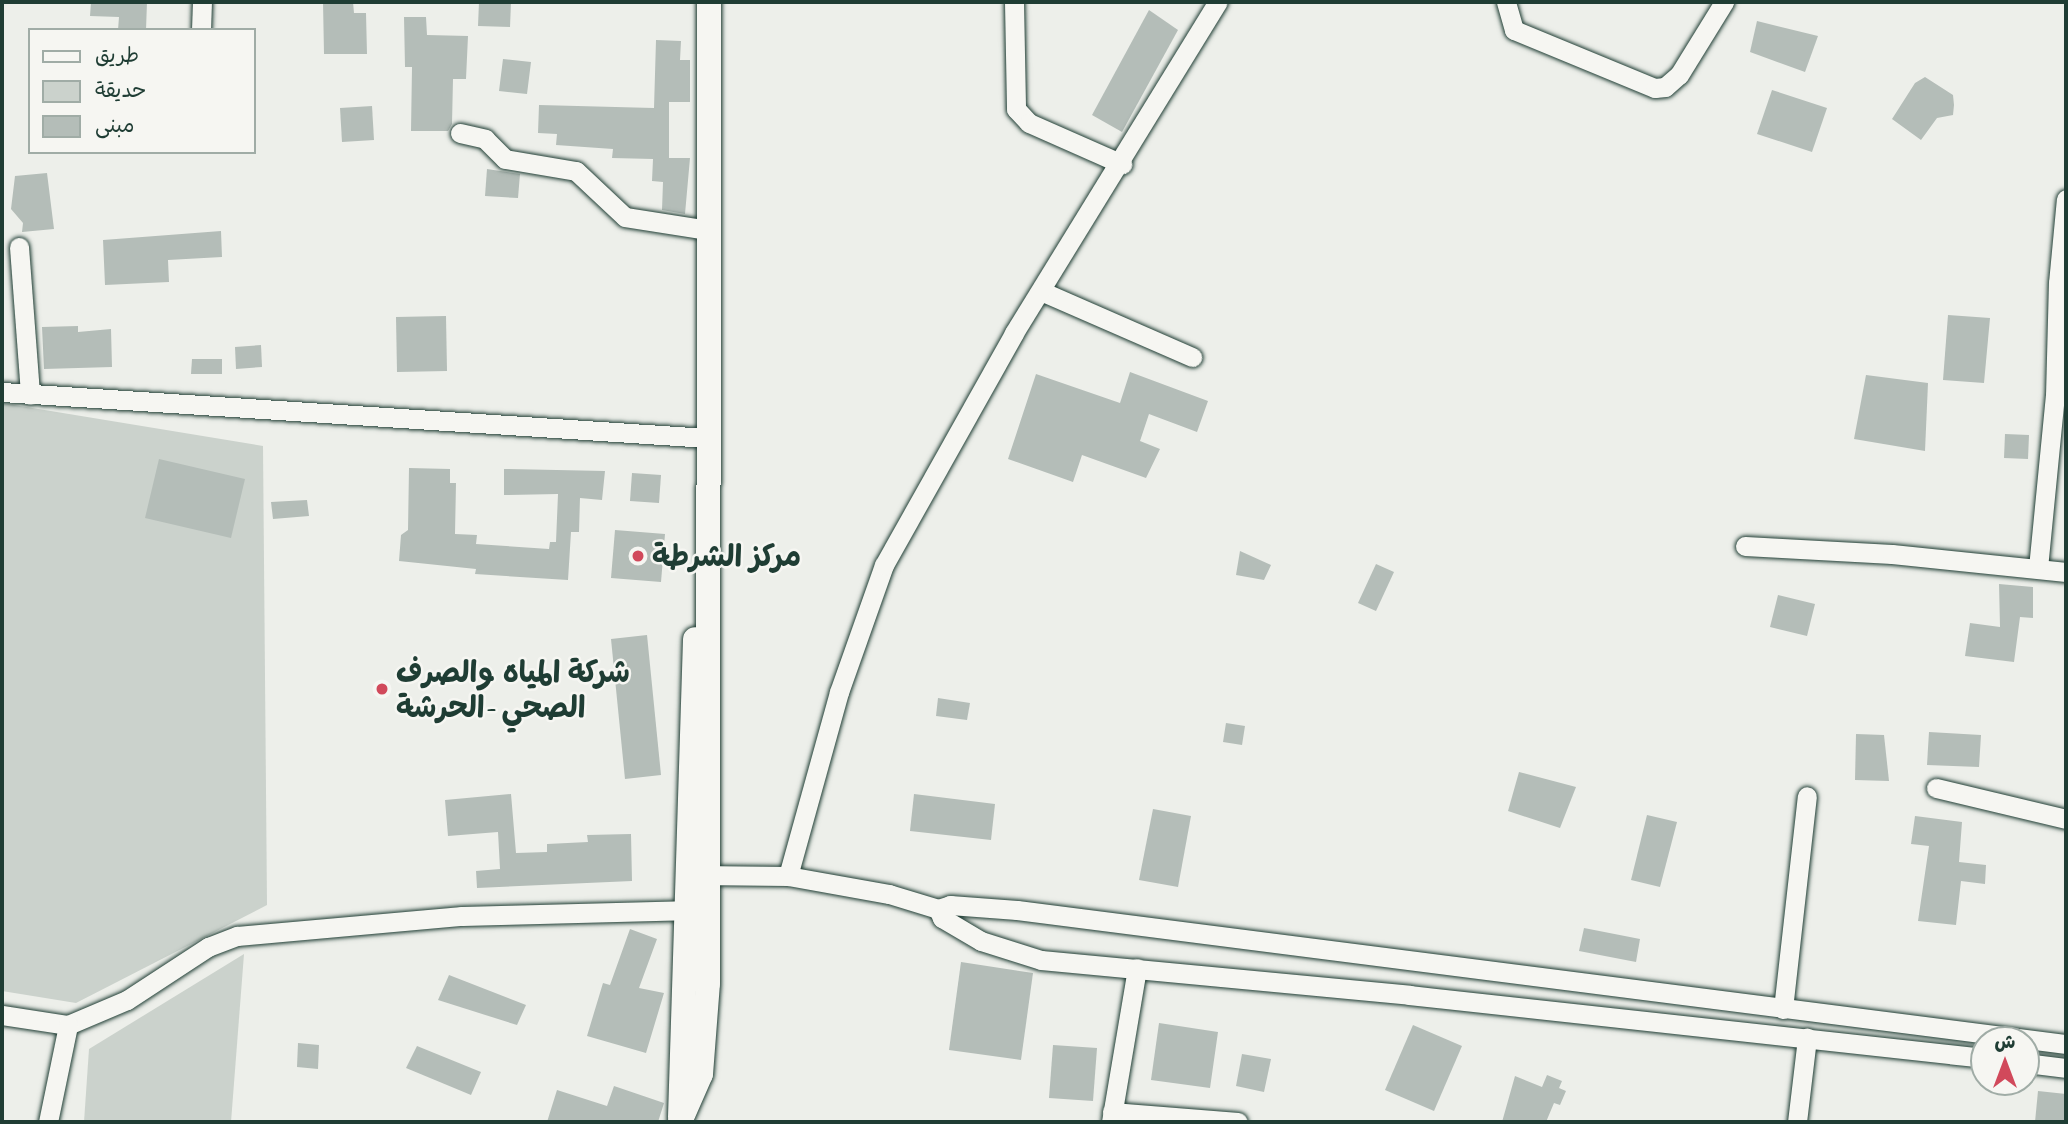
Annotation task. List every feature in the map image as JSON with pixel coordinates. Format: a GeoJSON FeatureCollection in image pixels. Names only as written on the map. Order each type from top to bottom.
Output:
{"type":"FeatureCollection","features":[{"type":"Feature","properties":{"kind":"main road"},"geometry":{"type":"LineString","coordinates":[[681,1121],[695,1092],[704,1052],[696,875],[711,608],[707,478],[709,2]]}},
{"type":"Feature","properties":{"kind":"main road"},"geometry":{"type":"LineString","coordinates":[[681,1121],[684,910],[696,875]]}},
{"type":"Feature","properties":{"kind":"street"},"geometry":{"type":"LineString","coordinates":[[201,28],[202,2]]}},
{"type":"Feature","properties":{"kind":"street"},"geometry":{"type":"LineString","coordinates":[[1014,2],[1016,109],[1029,123],[1122,164]]}},
{"type":"Feature","properties":{"kind":"street"},"geometry":{"type":"LineString","coordinates":[[788,876],[839,692],[884,565],[1041,291],[1122,164],[1218,2]]}},
{"type":"Feature","properties":{"kind":"street"},"geometry":{"type":"LineString","coordinates":[[1506,2],[1514,30],[1655,88],[1665,87],[1679,75],[1724,2]]}},
{"type":"Feature","properties":{"kind":"street"},"geometry":{"type":"LineString","coordinates":[[460,133],[485,139],[505,159],[576,171],[625,217],[708,230]]}},
{"type":"Feature","properties":{"kind":"street"},"geometry":{"type":"LineString","coordinates":[[2038,568],[2061,397],[2057,283],[2066,199]]}},
{"type":"Feature","properties":{"kind":"street"},"geometry":{"type":"LineString","coordinates":[[19,247],[30,395]]}},
{"type":"Feature","properties":{"kind":"street"},"geometry":{"type":"LineString","coordinates":[[1041,291],[1192,357]]}},
{"type":"Feature","properties":{"kind":"street"},"geometry":{"type":"LineString","coordinates":[[2,391],[30,395],[365,412],[707,438]]}},
{"type":"Feature","properties":{"kind":"street"},"geometry":{"type":"LineString","coordinates":[[1745,546],[2066,572]]}},
{"type":"Feature","properties":{"kind":"street"},"geometry":{"type":"LineString","coordinates":[[1936,788],[2066,819]]}},
{"type":"Feature","properties":{"kind":"street"},"geometry":{"type":"LineString","coordinates":[[1783,1009],[1807,796]]}},
{"type":"Feature","properties":{"kind":"street"},"geometry":{"type":"LineString","coordinates":[[696,875],[788,876],[889,894],[938,909],[950,905],[1017,910],[2066,1044]]}},
{"type":"Feature","properties":{"kind":"street"},"geometry":{"type":"LineString","coordinates":[[938,909],[942,918],[960,930],[1015,954],[1970,1056]]}},
{"type":"Feature","properties":{"kind":"street"},"geometry":{"type":"LineString","coordinates":[[2,1015],[68,1025],[127,1000],[208,947],[237,936],[462,916],[684,910]]}},
{"type":"Feature","properties":{"kind":"street"},"geometry":{"type":"LineString","coordinates":[[1137,968],[1112,1117],[1238,1122]]}},
{"type":"Feature","properties":{"kind":"street"},"geometry":{"type":"LineString","coordinates":[[1470,1002],[1472,970]]}},
{"type":"Feature","properties":{"kind":"street"},"geometry":{"type":"LineString","coordinates":[[48,1122],[68,1025]]}},
{"type":"Feature","properties":{"kind":"street"},"geometry":{"type":"LineString","coordinates":[[1797,1122],[1807,1038]]}},
{"type":"Feature","properties":{"kind":"street"},"geometry":{"type":"LineString","coordinates":[[2040,1065],[2066,1068]]}},
{"type":"Feature","properties":{"kind":"green space"},"geometry":{"type":"Polygon","coordinates":[[[2,403],[263,446],[267,905],[76,1003],[2,991],[2,403]]]}},
{"type":"Feature","properties":{"kind":"green space"},"geometry":{"type":"Polygon","coordinates":[[[244,954],[231,1122],[84,1122],[89,1049],[244,954]]]}},
{"type":"Feature","properties":{"kind":"building"},"geometry":{"type":"Polygon","coordinates":[[[91,2],[147,2],[146,28],[118,28],[119,17],[90,16],[91,2]]]}},
{"type":"Feature","properties":{"kind":"building"},"geometry":{"type":"Polygon","coordinates":[[[323,2],[353,2],[354,13],[366,13],[367,54],[324,54],[323,2]]]}},
{"type":"Feature","properties":{"kind":"building"},"geometry":{"type":"Polygon","coordinates":[[[479,2],[511,2],[510,27],[478,26],[479,2]]]}},
{"type":"Feature","properties":{"kind":"building"},"geometry":{"type":"Polygon","coordinates":[[[1149,10],[1178,30],[1122,132],[1092,115],[1149,10]]]}},
{"type":"Feature","properties":{"kind":"building"},"geometry":{"type":"Polygon","coordinates":[[[404,17],[426,17],[427,35],[468,36],[466,79],[453,79],[452,124],[448,131],[411,131],[412,67],[405,67],[404,17]]]}},
{"type":"Feature","properties":{"kind":"building"},"geometry":{"type":"Polygon","coordinates":[[[1757,21],[1818,36],[1805,72],[1750,52],[1757,21]]]}},
{"type":"Feature","properties":{"kind":"building"},"geometry":{"type":"Polygon","coordinates":[[[656,40],[681,41],[680,60],[690,60],[690,102],[669,102],[669,158],[690,158],[685,214],[662,210],[663,182],[652,181],[653,159],[612,158],[613,149],[556,145],[557,134],[538,133],[539,105],[654,108],[656,40]]]}},
{"type":"Feature","properties":{"kind":"building"},"geometry":{"type":"Polygon","coordinates":[[[503,59],[531,62],[527,94],[499,91],[503,59]]]}},
{"type":"Feature","properties":{"kind":"building"},"geometry":{"type":"Polygon","coordinates":[[[1925,77],[1953,95],[1954,105],[1953,115],[1937,118],[1921,140],[1892,119],[1915,83],[1925,77]]]}},
{"type":"Feature","properties":{"kind":"building"},"geometry":{"type":"Polygon","coordinates":[[[1772,90],[1827,108],[1812,152],[1757,134],[1772,90]]]}},
{"type":"Feature","properties":{"kind":"building"},"geometry":{"type":"Polygon","coordinates":[[[372,106],[374,140],[342,142],[340,108],[372,106]]]}},
{"type":"Feature","properties":{"kind":"building"},"geometry":{"type":"Polygon","coordinates":[[[487,169],[520,174],[518,198],[485,196],[487,169]]]}},
{"type":"Feature","properties":{"kind":"building"},"geometry":{"type":"Polygon","coordinates":[[[47,173],[54,229],[22,232],[23,223],[11,209],[15,176],[47,173]]]}},
{"type":"Feature","properties":{"kind":"building"},"geometry":{"type":"Polygon","coordinates":[[[221,231],[222,257],[168,260],[169,282],[105,285],[103,240],[221,231]]]}},
{"type":"Feature","properties":{"kind":"building"},"geometry":{"type":"Polygon","coordinates":[[[1948,315],[1990,318],[1984,383],[1943,380],[1948,315]]]}},
{"type":"Feature","properties":{"kind":"building"},"geometry":{"type":"Polygon","coordinates":[[[446,316],[447,371],[397,372],[396,317],[446,316]]]}},
{"type":"Feature","properties":{"kind":"building"},"geometry":{"type":"Polygon","coordinates":[[[78,326],[78,332],[111,329],[112,367],[44,369],[42,327],[78,326]]]}},
{"type":"Feature","properties":{"kind":"building"},"geometry":{"type":"Polygon","coordinates":[[[261,345],[262,367],[236,369],[235,347],[261,345]]]}},
{"type":"Feature","properties":{"kind":"building"},"geometry":{"type":"Polygon","coordinates":[[[192,359],[222,359],[222,374],[191,374],[192,359]]]}},
{"type":"Feature","properties":{"kind":"building"},"geometry":{"type":"Polygon","coordinates":[[[1130,372],[1208,401],[1197,432],[1149,414],[1140,441],[1160,449],[1146,478],[1082,455],[1073,482],[1008,459],[1036,374],[1120,403],[1130,372]]]}},
{"type":"Feature","properties":{"kind":"building"},"geometry":{"type":"Polygon","coordinates":[[[1866,375],[1928,383],[1925,451],[1854,439],[1866,375]]]}},
{"type":"Feature","properties":{"kind":"building"},"geometry":{"type":"Polygon","coordinates":[[[2005,434],[2029,435],[2028,459],[2004,458],[2005,434]]]}},
{"type":"Feature","properties":{"kind":"building"},"geometry":{"type":"Polygon","coordinates":[[[159,459],[245,479],[231,538],[145,518],[159,459]]]}},
{"type":"Feature","properties":{"kind":"building"},"geometry":{"type":"Polygon","coordinates":[[[409,468],[450,469],[450,483],[456,483],[455,534],[477,535],[476,544],[549,549],[550,542],[556,542],[558,494],[504,495],[504,469],[605,471],[602,500],[580,498],[579,532],[571,532],[568,580],[475,574],[476,569],[399,561],[401,535],[408,530],[409,468]]]}},
{"type":"Feature","properties":{"kind":"building"},"geometry":{"type":"Polygon","coordinates":[[[632,473],[661,475],[659,503],[630,501],[632,473]]]}},
{"type":"Feature","properties":{"kind":"building"},"geometry":{"type":"Polygon","coordinates":[[[307,500],[309,516],[273,519],[271,502],[307,500]]]}},
{"type":"Feature","properties":{"kind":"building","name":"مركز الشرطة"},"geometry":{"type":"Polygon","coordinates":[[[615,530],[665,534],[661,582],[611,578],[615,530]]]}},
{"type":"Feature","properties":{"kind":"building"},"geometry":{"type":"Polygon","coordinates":[[[1240,551],[1271,565],[1264,580],[1236,575],[1240,551]]]}},
{"type":"Feature","properties":{"kind":"building"},"geometry":{"type":"Polygon","coordinates":[[[1376,564],[1394,572],[1376,611],[1358,603],[1376,564]]]}},
{"type":"Feature","properties":{"kind":"building"},"geometry":{"type":"Polygon","coordinates":[[[1999,584],[2033,587],[2033,618],[2020,617],[2014,662],[1965,656],[1970,623],[2000,627],[1999,584]]]}},
{"type":"Feature","properties":{"kind":"building"},"geometry":{"type":"Polygon","coordinates":[[[1778,595],[1815,604],[1807,636],[1770,627],[1778,595]]]}},
{"type":"Feature","properties":{"kind":"building"},"geometry":{"type":"Polygon","coordinates":[[[647,635],[661,775],[625,779],[611,639],[647,635]]]}},
{"type":"Feature","properties":{"kind":"building"},"geometry":{"type":"Polygon","coordinates":[[[938,698],[970,703],[967,720],[936,716],[938,698]]]}},
{"type":"Feature","properties":{"kind":"building"},"geometry":{"type":"Polygon","coordinates":[[[1226,723],[1245,726],[1242,745],[1223,742],[1226,723]]]}},
{"type":"Feature","properties":{"kind":"building"},"geometry":{"type":"Polygon","coordinates":[[[1929,732],[1981,735],[1979,767],[1927,765],[1929,732]]]}},
{"type":"Feature","properties":{"kind":"building"},"geometry":{"type":"Polygon","coordinates":[[[1856,734],[1884,735],[1889,781],[1855,780],[1856,734]]]}},
{"type":"Feature","properties":{"kind":"building"},"geometry":{"type":"Polygon","coordinates":[[[1519,772],[1576,787],[1560,828],[1508,811],[1519,772]]]}},
{"type":"Feature","properties":{"kind":"building"},"geometry":{"type":"Polygon","coordinates":[[[511,794],[516,853],[547,852],[547,844],[588,842],[587,835],[631,834],[632,881],[477,888],[476,871],[500,869],[498,832],[448,836],[445,800],[511,794]]]}},
{"type":"Feature","properties":{"kind":"building"},"geometry":{"type":"Polygon","coordinates":[[[914,794],[995,804],[991,840],[910,831],[914,794]]]}},
{"type":"Feature","properties":{"kind":"building"},"geometry":{"type":"Polygon","coordinates":[[[1153,809],[1191,816],[1178,887],[1139,880],[1153,809]]]}},
{"type":"Feature","properties":{"kind":"building"},"geometry":{"type":"Polygon","coordinates":[[[1647,815],[1677,822],[1660,887],[1631,880],[1647,815]]]}},
{"type":"Feature","properties":{"kind":"building"},"geometry":{"type":"Polygon","coordinates":[[[1915,816],[1962,822],[1959,862],[1986,865],[1985,884],[1961,881],[1956,925],[1918,921],[1929,846],[1911,844],[1915,816]]]}},
{"type":"Feature","properties":{"kind":"building"},"geometry":{"type":"Polygon","coordinates":[[[1584,928],[1640,939],[1636,962],[1579,951],[1584,928]]]}},
{"type":"Feature","properties":{"kind":"building"},"geometry":{"type":"Polygon","coordinates":[[[630,929],[657,939],[639,988],[664,993],[646,1053],[587,1036],[603,983],[610,985],[630,929]]]}},
{"type":"Feature","properties":{"kind":"building"},"geometry":{"type":"Polygon","coordinates":[[[961,962],[1033,973],[1021,1060],[949,1050],[961,962]]]}},
{"type":"Feature","properties":{"kind":"building"},"geometry":{"type":"Polygon","coordinates":[[[449,975],[526,1005],[517,1025],[438,1000],[449,975]]]}},
{"type":"Feature","properties":{"kind":"building"},"geometry":{"type":"Polygon","coordinates":[[[1159,1023],[1218,1032],[1210,1088],[1151,1080],[1159,1023]]]}},
{"type":"Feature","properties":{"kind":"building"},"geometry":{"type":"Polygon","coordinates":[[[1413,1025],[1462,1046],[1434,1111],[1385,1090],[1413,1025]]]}},
{"type":"Feature","properties":{"kind":"building"},"geometry":{"type":"Polygon","coordinates":[[[298,1043],[319,1045],[318,1069],[297,1067],[298,1043]]]}},
{"type":"Feature","properties":{"kind":"building"},"geometry":{"type":"Polygon","coordinates":[[[1053,1045],[1097,1048],[1093,1101],[1049,1098],[1053,1045]]]}},
{"type":"Feature","properties":{"kind":"building"},"geometry":{"type":"Polygon","coordinates":[[[417,1046],[481,1072],[471,1095],[406,1068],[417,1046]]]}},
{"type":"Feature","properties":{"kind":"building"},"geometry":{"type":"Polygon","coordinates":[[[1242,1054],[1271,1059],[1264,1092],[1236,1086],[1242,1054]]]}},
{"type":"Feature","properties":{"kind":"building"},"geometry":{"type":"Polygon","coordinates":[[[1547,1075],[1562,1081],[1559,1088],[1566,1091],[1560,1105],[1554,1103],[1546,1122],[1502,1122],[1515,1076],[1542,1087],[1547,1075]]]}},
{"type":"Feature","properties":{"kind":"building"},"geometry":{"type":"Polygon","coordinates":[[[614,1086],[664,1103],[658,1122],[547,1122],[557,1090],[607,1106],[614,1086]]]}},
{"type":"Feature","properties":{"kind":"building"},"geometry":{"type":"Polygon","coordinates":[[[2040,1091],[2066,1094],[2066,1122],[2035,1122],[2040,1091]]]}},
{"type":"Feature","properties":{"kind":"place","name":"مركز الشرطة"},"geometry":{"type":"Point","coordinates":[638,556]}},
{"type":"Feature","properties":{"kind":"place","name":"شركة المياه والصرف الصحي -الحرشة"},"geometry":{"type":"Point","coordinates":[382,689]}}]}
